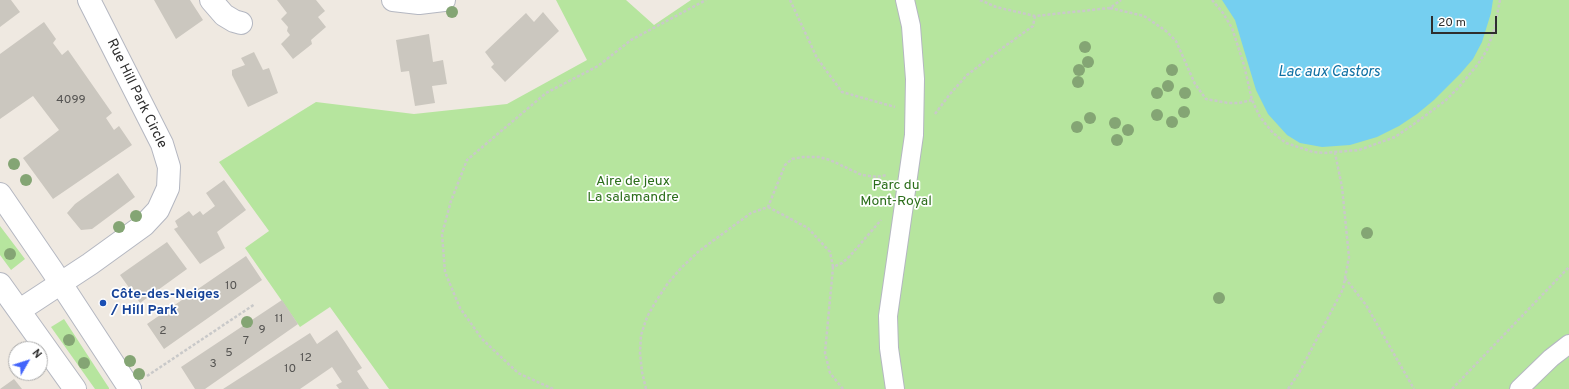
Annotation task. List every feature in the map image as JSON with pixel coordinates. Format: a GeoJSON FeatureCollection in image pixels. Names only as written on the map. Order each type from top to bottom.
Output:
{"type":"FeatureCollection","features":[{"type":"Feature","properties":{"kind":"street","name":"Rue Hill Park Circle"},"geometry":{"type":"LineString","coordinates":[[20,310],[90,264],[144,225],[161,206],[168,188],[168,162],[162,144],[89,0]]}},
{"type":"Feature","properties":{"kind":"street"},"geometry":{"type":"LineString","coordinates":[[211,0],[224,15],[241,23]]}},
{"type":"Feature","properties":{"kind":"street"},"geometry":{"type":"LineString","coordinates":[[393,0],[420,3],[444,0]]}},
{"type":"Feature","properties":{"kind":"street"},"geometry":{"type":"LineString","coordinates":[[895,389],[889,348],[888,316],[906,201],[914,135],[915,80],[911,26],[905,0]]}},
{"type":"Feature","properties":{"kind":"street"},"geometry":{"type":"LineString","coordinates":[[0,194],[61,283],[130,389]]}},
{"type":"Feature","properties":{"kind":"street"},"geometry":{"type":"LineString","coordinates":[[0,284],[75,389]]}},
{"type":"Feature","properties":{"kind":"street"},"geometry":{"type":"LineString","coordinates":[[1519,389],[1551,358],[1569,344]]}},
{"type":"Feature","properties":{"kind":"path"},"geometry":{"type":"LineString","coordinates":[[553,389],[518,373],[482,339],[460,308],[445,272],[442,234],[452,200],[467,160],[546,93],[598,66],[631,40],[706,0]]}},
{"type":"Feature","properties":{"kind":"path"},"geometry":{"type":"LineString","coordinates":[[790,0],[817,58],[842,92],[914,112]]}},
{"type":"Feature","properties":{"kind":"path"},"geometry":{"type":"LineString","coordinates":[[980,0],[996,6],[1035,16],[1110,8],[1144,16],[1166,31],[1176,42],[1195,84],[1206,99],[1228,103],[1239,103],[1252,100]]}},
{"type":"Feature","properties":{"kind":"path"},"geometry":{"type":"LineString","coordinates":[[1110,8],[1121,0]]}},
{"type":"Feature","properties":{"kind":"path"},"geometry":{"type":"LineString","coordinates":[[1212,0],[1223,13],[1232,28],[1244,65],[1252,100],[1260,117],[1273,133],[1286,143],[1314,152],[1335,153],[1359,150],[1395,136],[1424,118],[1445,101],[1478,64],[1486,50],[1496,25],[1500,0]]}},
{"type":"Feature","properties":{"kind":"path"},"geometry":{"type":"LineString","coordinates":[[914,135],[925,128],[950,94],[967,75],[1000,49],[1033,26],[1035,16]]}},
{"type":"Feature","properties":{"kind":"path"},"geometry":{"type":"LineString","coordinates":[[1288,389],[1299,373],[1342,289],[1345,277],[1349,256],[1342,187],[1335,153]]}},
{"type":"Feature","properties":{"kind":"path"},"geometry":{"type":"LineString","coordinates":[[768,207],[785,165],[792,159],[819,157],[830,160],[862,175],[877,177],[884,176],[910,166]]}},
{"type":"Feature","properties":{"kind":"path"},"geometry":{"type":"LineString","coordinates":[[833,267],[842,263],[850,256],[896,203],[906,201]]}},
{"type":"Feature","properties":{"kind":"path"},"geometry":{"type":"LineString","coordinates":[[646,389],[640,353],[641,335],[647,317],[668,283],[699,251],[751,213],[768,207],[808,228],[830,252],[833,267],[825,353],[830,373],[843,389]]}},
{"type":"Feature","properties":{"kind":"path"},"geometry":{"type":"LineString","coordinates":[[1452,389],[1569,267]]}},
{"type":"Feature","properties":{"kind":"path"},"geometry":{"type":"LineString","coordinates":[[1345,277],[1366,305],[1414,389]]}},
{"type":"Feature","properties":{"kind":"path"},"geometry":{"type":"LineString","coordinates":[[150,374],[255,304]]}},
{"type":"Feature","properties":{"kind":"green space","name":"Parc du Mont-Royal"},"geometry":{"type":"Polygon","coordinates":[[[556,0],[626,0],[654,25],[691,0],[1569,0],[1569,389],[389,389],[330,307],[300,327],[245,248],[269,231],[219,162],[316,102],[414,114],[507,104],[587,60],[556,0]]]}},
{"type":"Feature","properties":{"kind":"green space"},"geometry":{"type":"Polygon","coordinates":[[[0,226],[25,259],[11,270],[0,255],[0,226]]]}},
{"type":"Feature","properties":{"kind":"green space"},"geometry":{"type":"Polygon","coordinates":[[[64,319],[109,389],[95,389],[51,327],[64,319]]]}},
{"type":"Feature","properties":{"kind":"water","name":"Lac aux Castors"},"geometry":{"type":"Polygon","coordinates":[[[1222,0],[1493,0],[1491,13],[1482,42],[1473,59],[1434,100],[1399,126],[1377,137],[1350,145],[1322,147],[1300,143],[1287,135],[1268,114],[1256,90],[1235,20],[1222,0]]]}},
{"type":"Feature","properties":{"kind":"building"},"geometry":{"type":"Polygon","coordinates":[[[0,0],[11,0],[20,12],[0,27],[0,0]]]}},
{"type":"Feature","properties":{"kind":"building"},"geometry":{"type":"Polygon","coordinates":[[[154,0],[190,0],[203,20],[176,39],[154,0]]]}},
{"type":"Feature","properties":{"kind":"building"},"geometry":{"type":"Polygon","coordinates":[[[277,0],[316,0],[325,11],[318,17],[326,27],[311,40],[312,44],[293,59],[281,44],[290,35],[287,31],[288,27],[281,19],[287,13],[277,0]]]}},
{"type":"Feature","properties":{"kind":"building"},"geometry":{"type":"Polygon","coordinates":[[[543,12],[559,31],[505,82],[491,67],[494,64],[485,52],[526,13],[534,22],[543,12]]]}},
{"type":"Feature","properties":{"kind":"building"},"geometry":{"type":"Polygon","coordinates":[[[44,22],[56,39],[53,43],[62,55],[68,50],[112,113],[106,118],[114,130],[119,126],[132,145],[53,199],[23,158],[59,130],[33,96],[0,119],[0,54],[44,22]]]}},
{"type":"Feature","properties":{"kind":"building"},"geometry":{"type":"Polygon","coordinates":[[[429,34],[433,62],[443,60],[447,84],[432,86],[435,103],[415,106],[409,71],[401,72],[396,40],[429,34]]]}},
{"type":"Feature","properties":{"kind":"building"},"geometry":{"type":"Polygon","coordinates":[[[254,52],[263,70],[269,68],[278,93],[248,107],[232,75],[232,70],[245,65],[241,58],[254,52]]]}},
{"type":"Feature","properties":{"kind":"building"},"geometry":{"type":"Polygon","coordinates":[[[118,173],[135,197],[92,229],[81,230],[67,213],[75,204],[118,173]]]}},
{"type":"Feature","properties":{"kind":"building"},"geometry":{"type":"Polygon","coordinates":[[[224,180],[246,210],[217,232],[225,248],[200,264],[174,229],[178,227],[175,221],[189,211],[193,216],[200,211],[203,215],[215,206],[206,193],[224,180]]]}},
{"type":"Feature","properties":{"kind":"building"},"geometry":{"type":"Polygon","coordinates":[[[167,242],[187,269],[140,303],[120,275],[167,242]]]}},
{"type":"Feature","properties":{"kind":"building"},"geometry":{"type":"Polygon","coordinates":[[[246,256],[262,280],[164,349],[147,324],[246,256]]]}},
{"type":"Feature","properties":{"kind":"building"},"geometry":{"type":"Polygon","coordinates":[[[282,300],[298,324],[205,389],[195,389],[181,367],[282,300]]]}},
{"type":"Feature","properties":{"kind":"building"},"geometry":{"type":"Polygon","coordinates":[[[337,330],[362,368],[357,371],[369,389],[339,389],[336,385],[342,382],[332,367],[300,389],[223,389],[310,333],[317,344],[337,330]]]}},
{"type":"Feature","properties":{"kind":"building"},"geometry":{"type":"Polygon","coordinates":[[[11,381],[16,381],[22,389],[0,389],[11,381]]]}},
{"type":"Feature","properties":{"kind":"place","name":"Côte-des-Neiges / Hill Park"},"geometry":{"type":"Point","coordinates":[103,303]}},
{"type":"Feature","properties":{"kind":"park label","name":"Aire de jeux La salamandre"},"geometry":{"type":"Point","coordinates":[633,190]}}]}
